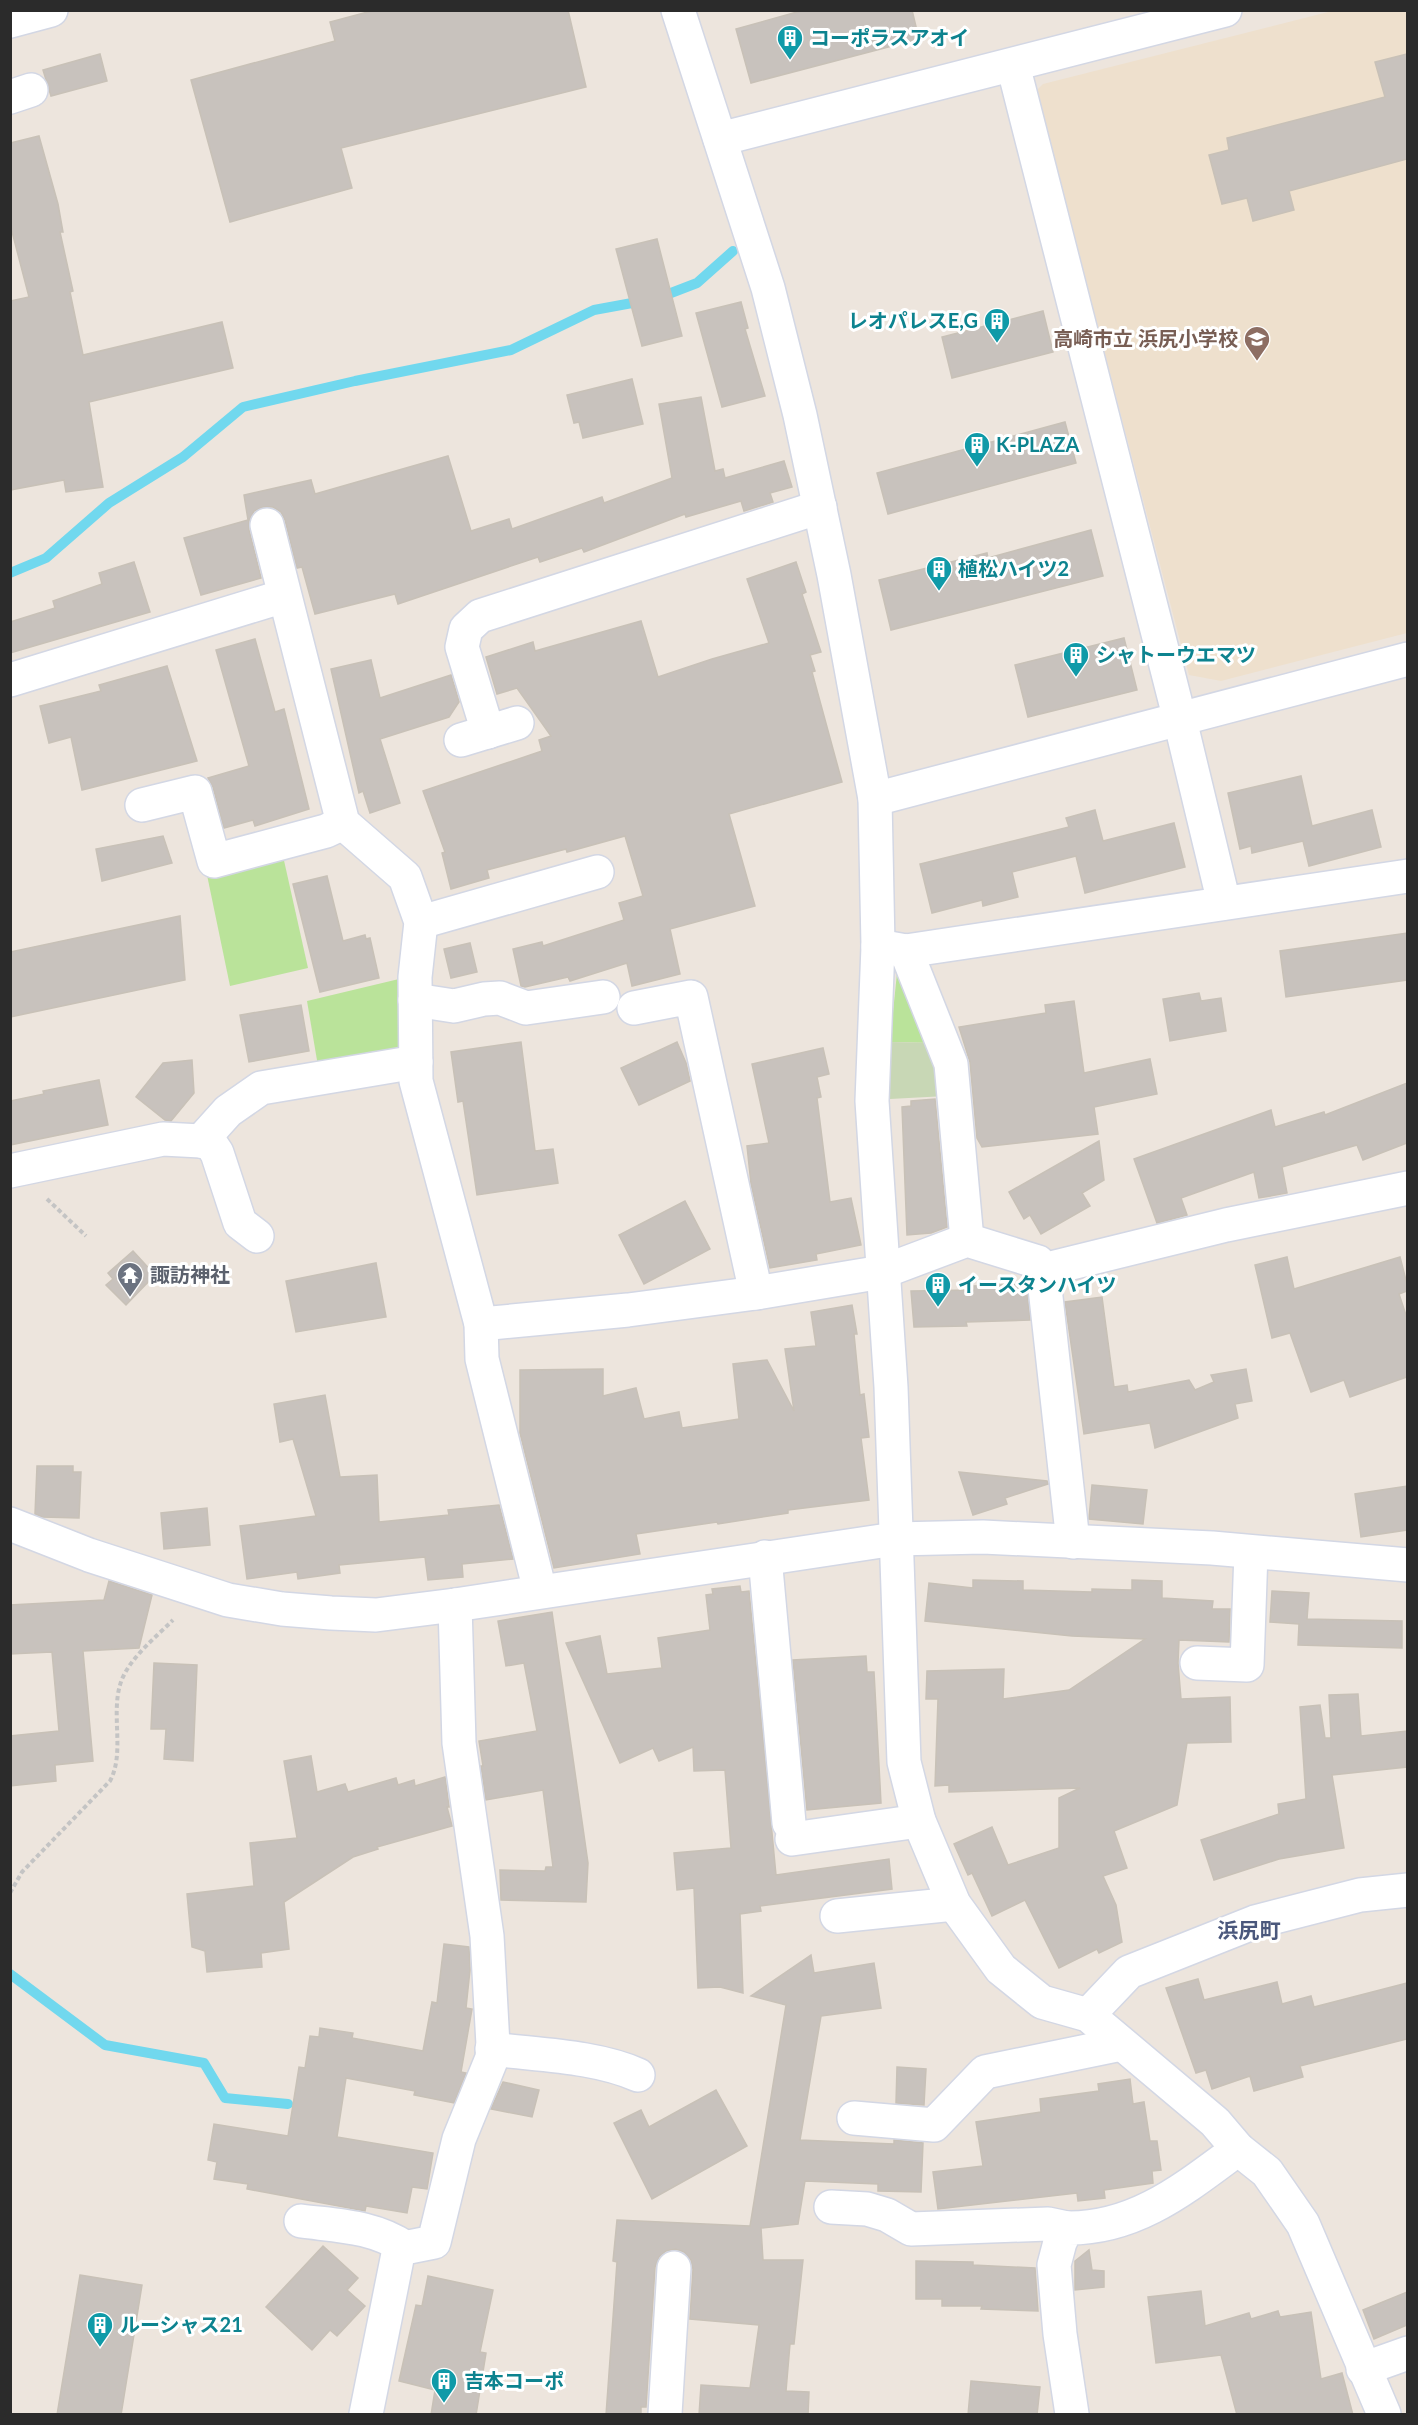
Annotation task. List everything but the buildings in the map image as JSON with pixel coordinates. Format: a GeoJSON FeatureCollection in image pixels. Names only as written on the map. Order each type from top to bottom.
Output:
{"type":"FeatureCollection","features":[{"type":"Feature","properties":{"kind":"street"},"geometry":{"type":"LineString","coordinates":[[10,21],[51,10]]}},
{"type":"Feature","properties":{"kind":"street"},"geometry":{"type":"LineString","coordinates":[[678,10],[768,288],[801,415],[875,799],[892,949],[872,1101],[891,1387],[904,1762],[920,1821],[954,1904],[1001,1969],[1042,2002],[1088,2015],[1215,2122],[1238,2149],[1267,2172],[1303,2224],[1384,2415]]}},
{"type":"Feature","properties":{"kind":"street"},"geometry":{"type":"LineString","coordinates":[[720,139],[1220,11]]}},
{"type":"Feature","properties":{"kind":"street"},"geometry":{"type":"LineString","coordinates":[[1013,65],[1180,720],[1224,903]]}},
{"type":"Feature","properties":{"kind":"street"},"geometry":{"type":"LineString","coordinates":[[489,732],[462,647],[466,629],[480,616],[820,507]]}},
{"type":"Feature","properties":{"kind":"street"},"geometry":{"type":"LineString","coordinates":[[267,525],[342,823],[405,877],[421,922],[415,1000],[416,1081],[481,1324],[482,1359],[540,1591]]}},
{"type":"Feature","properties":{"kind":"street"},"geometry":{"type":"LineString","coordinates":[[10,680],[284,596]]}},
{"type":"Feature","properties":{"kind":"street"},"geometry":{"type":"LineString","coordinates":[[875,799],[1407,659]]}},
{"type":"Feature","properties":{"kind":"street"},"geometry":{"type":"LineString","coordinates":[[142,805],[195,792],[214,861],[326,831],[342,823]]}},
{"type":"Feature","properties":{"kind":"street"},"geometry":{"type":"LineString","coordinates":[[421,922],[597,872]]}},
{"type":"Feature","properties":{"kind":"street"},"geometry":{"type":"LineString","coordinates":[[892,949],[1407,876]]}},
{"type":"Feature","properties":{"kind":"street"},"geometry":{"type":"LineString","coordinates":[[892,949],[951,1064],[967,1240]]}},
{"type":"Feature","properties":{"kind":"street"},"geometry":{"type":"LineString","coordinates":[[415,1000],[454,1006],[500,998],[526,1008],[603,997]]}},
{"type":"Feature","properties":{"kind":"street"},"geometry":{"type":"LineString","coordinates":[[634,1008],[691,997],[756,1293]]}},
{"type":"Feature","properties":{"kind":"street"},"geometry":{"type":"LineString","coordinates":[[201,1141],[228,1111],[261,1088],[417,1062]]}},
{"type":"Feature","properties":{"kind":"street"},"geometry":{"type":"LineString","coordinates":[[12,1170],[164,1139],[201,1141],[211,1144],[217,1153],[240,1223],[257,1236]]}},
{"type":"Feature","properties":{"kind":"street"},"geometry":{"type":"LineString","coordinates":[[1043,1270],[1236,1223],[1407,1188]]}},
{"type":"Feature","properties":{"kind":"street"},"geometry":{"type":"LineString","coordinates":[[481,1324],[628,1310],[756,1293],[882,1272],[967,1240],[1038,1262],[1043,1270],[1073,1542]]}},
{"type":"Feature","properties":{"kind":"street"},"geometry":{"type":"LineString","coordinates":[[10,1524],[89,1555],[239,1602],[331,1614],[376,1614],[455,1605],[896,1539],[983,1537],[1212,1548],[1407,1565]]}},
{"type":"Feature","properties":{"kind":"street"},"geometry":{"type":"LineString","coordinates":[[1197,1664],[1247,1665],[1251,1552]]}},
{"type":"Feature","properties":{"kind":"street"},"geometry":{"type":"LineString","coordinates":[[765,1557],[790,1831],[920,1821]]}},
{"type":"Feature","properties":{"kind":"street"},"geometry":{"type":"LineString","coordinates":[[366,2415],[399,2250],[434,2242],[459,2139],[492,2058],[487,1936],[459,1743],[455,1605]]}},
{"type":"Feature","properties":{"kind":"street"},"geometry":{"type":"LineString","coordinates":[[1088,2015],[1129,1972],[1255,1922],[1360,1895],[1407,1890]]}},
{"type":"Feature","properties":{"kind":"street"},"geometry":{"type":"LineString","coordinates":[[837,1916],[954,1904]]}},
{"type":"Feature","properties":{"kind":"street"},"geometry":{"type":"LineString","coordinates":[[854,2118],[934,2125],[985,2072],[1120,2044]]}},
{"type":"Feature","properties":{"kind":"street"},"geometry":{"type":"LineString","coordinates":[[492,2049],[598,2062],[620,2067],[638,2075]]}},
{"type":"Feature","properties":{"kind":"street"},"geometry":{"type":"LineString","coordinates":[[831,2207],[867,2209],[887,2215],[911,2229],[1047,2223],[1067,2228],[1087,2228],[1135,2216],[1177,2193],[1238,2149]]}},
{"type":"Feature","properties":{"kind":"street"},"geometry":{"type":"LineString","coordinates":[[301,2221],[369,2230],[388,2236],[406,2248]]}},
{"type":"Feature","properties":{"kind":"street"},"geometry":{"type":"LineString","coordinates":[[1067,2228],[1060,2242],[1054,2265],[1060,2334],[1072,2415]]}},
{"type":"Feature","properties":{"kind":"street"},"geometry":{"type":"LineString","coordinates":[[665,2415],[674,2268]]}},
{"type":"Feature","properties":{"kind":"street"},"geometry":{"type":"LineString","coordinates":[[1363,2369],[1407,2353]]}},
{"type":"Feature","properties":{"kind":"path"},"geometry":{"type":"LineString","coordinates":[[12,1170],[86,1236]]}},
{"type":"Feature","properties":{"kind":"path"},"geometry":{"type":"LineString","coordinates":[[10,1893],[22,1872],[110,1781],[116,1770],[117,1699],[120,1683],[128,1668],[200,1591]]}},
{"type":"Feature","properties":{"kind":"shaded area","name":"高崎市立 浜尻小学校"},"geometry":{"type":"Polygon","coordinates":[[[1332,11],[1407,11],[1407,633],[1221,681],[1189,675],[1036,91],[1043,84],[1332,11]]]}},
{"type":"Feature","properties":{"kind":"green space"},"geometry":{"type":"Polygon","coordinates":[[[283,856],[308,968],[230,986],[207,875],[283,856]]]}},
{"type":"Feature","properties":{"kind":"green space"},"geometry":{"type":"Polygon","coordinates":[[[897,973],[910,976],[934,1043],[890,1042],[897,973]]]}},
{"type":"Feature","properties":{"kind":"green space"},"geometry":{"type":"Polygon","coordinates":[[[399,979],[399,1056],[319,1072],[307,1001],[399,979]]]}},
{"type":"Feature","properties":{"kind":"green space"},"geometry":{"type":"Polygon","coordinates":[[[890,1042],[934,1043],[946,1096],[890,1099],[890,1042]]]}},
{"type":"Feature","properties":{"kind":"waterway"},"geometry":{"type":"LineString","coordinates":[[658,298],[697,283],[733,251]]}},
{"type":"Feature","properties":{"kind":"waterway"},"geometry":{"type":"LineString","coordinates":[[10,573],[46,558],[109,503],[183,457],[243,407],[355,381],[511,350],[594,310],[643,301]]}},
{"type":"Feature","properties":{"kind":"waterway"},"geometry":{"type":"LineString","coordinates":[[10,1974],[105,2045],[204,2063],[225,2098],[288,2104]]}},
{"type":"Feature","properties":{"kind":"place","name":"コーポラスアオイ"},"geometry":{"type":"Point","coordinates":[790,61]}},
{"type":"Feature","properties":{"kind":"place","name":"レオパレスE,G"},"geometry":{"type":"Point","coordinates":[997,344]}},
{"type":"Feature","properties":{"kind":"place","name":"高崎市立 浜尻小学校"},"geometry":{"type":"Point","coordinates":[1257,362]}},
{"type":"Feature","properties":{"kind":"place","name":"K-PLAZA"},"geometry":{"type":"Point","coordinates":[977,468]}},
{"type":"Feature","properties":{"kind":"place","name":"植松ハイツ2"},"geometry":{"type":"Point","coordinates":[939,592]}},
{"type":"Feature","properties":{"kind":"place","name":"シャトーウエマツ"},"geometry":{"type":"Point","coordinates":[1076,678]}},
{"type":"Feature","properties":{"kind":"place","name":"諏訪神社"},"geometry":{"type":"Point","coordinates":[130,1298]}},
{"type":"Feature","properties":{"kind":"place","name":"イースタンハイツ"},"geometry":{"type":"Point","coordinates":[938,1308]}},
{"type":"Feature","properties":{"kind":"place","name":"ルーシャス21"},"geometry":{"type":"Point","coordinates":[100,2348]}},
{"type":"Feature","properties":{"kind":"place","name":"吉本コーポ"},"geometry":{"type":"Point","coordinates":[444,2404]}},
{"type":"Feature","properties":{"kind":"district","name":"浜尻町"},"geometry":{"type":"Point","coordinates":[1249,1931]}}]}
